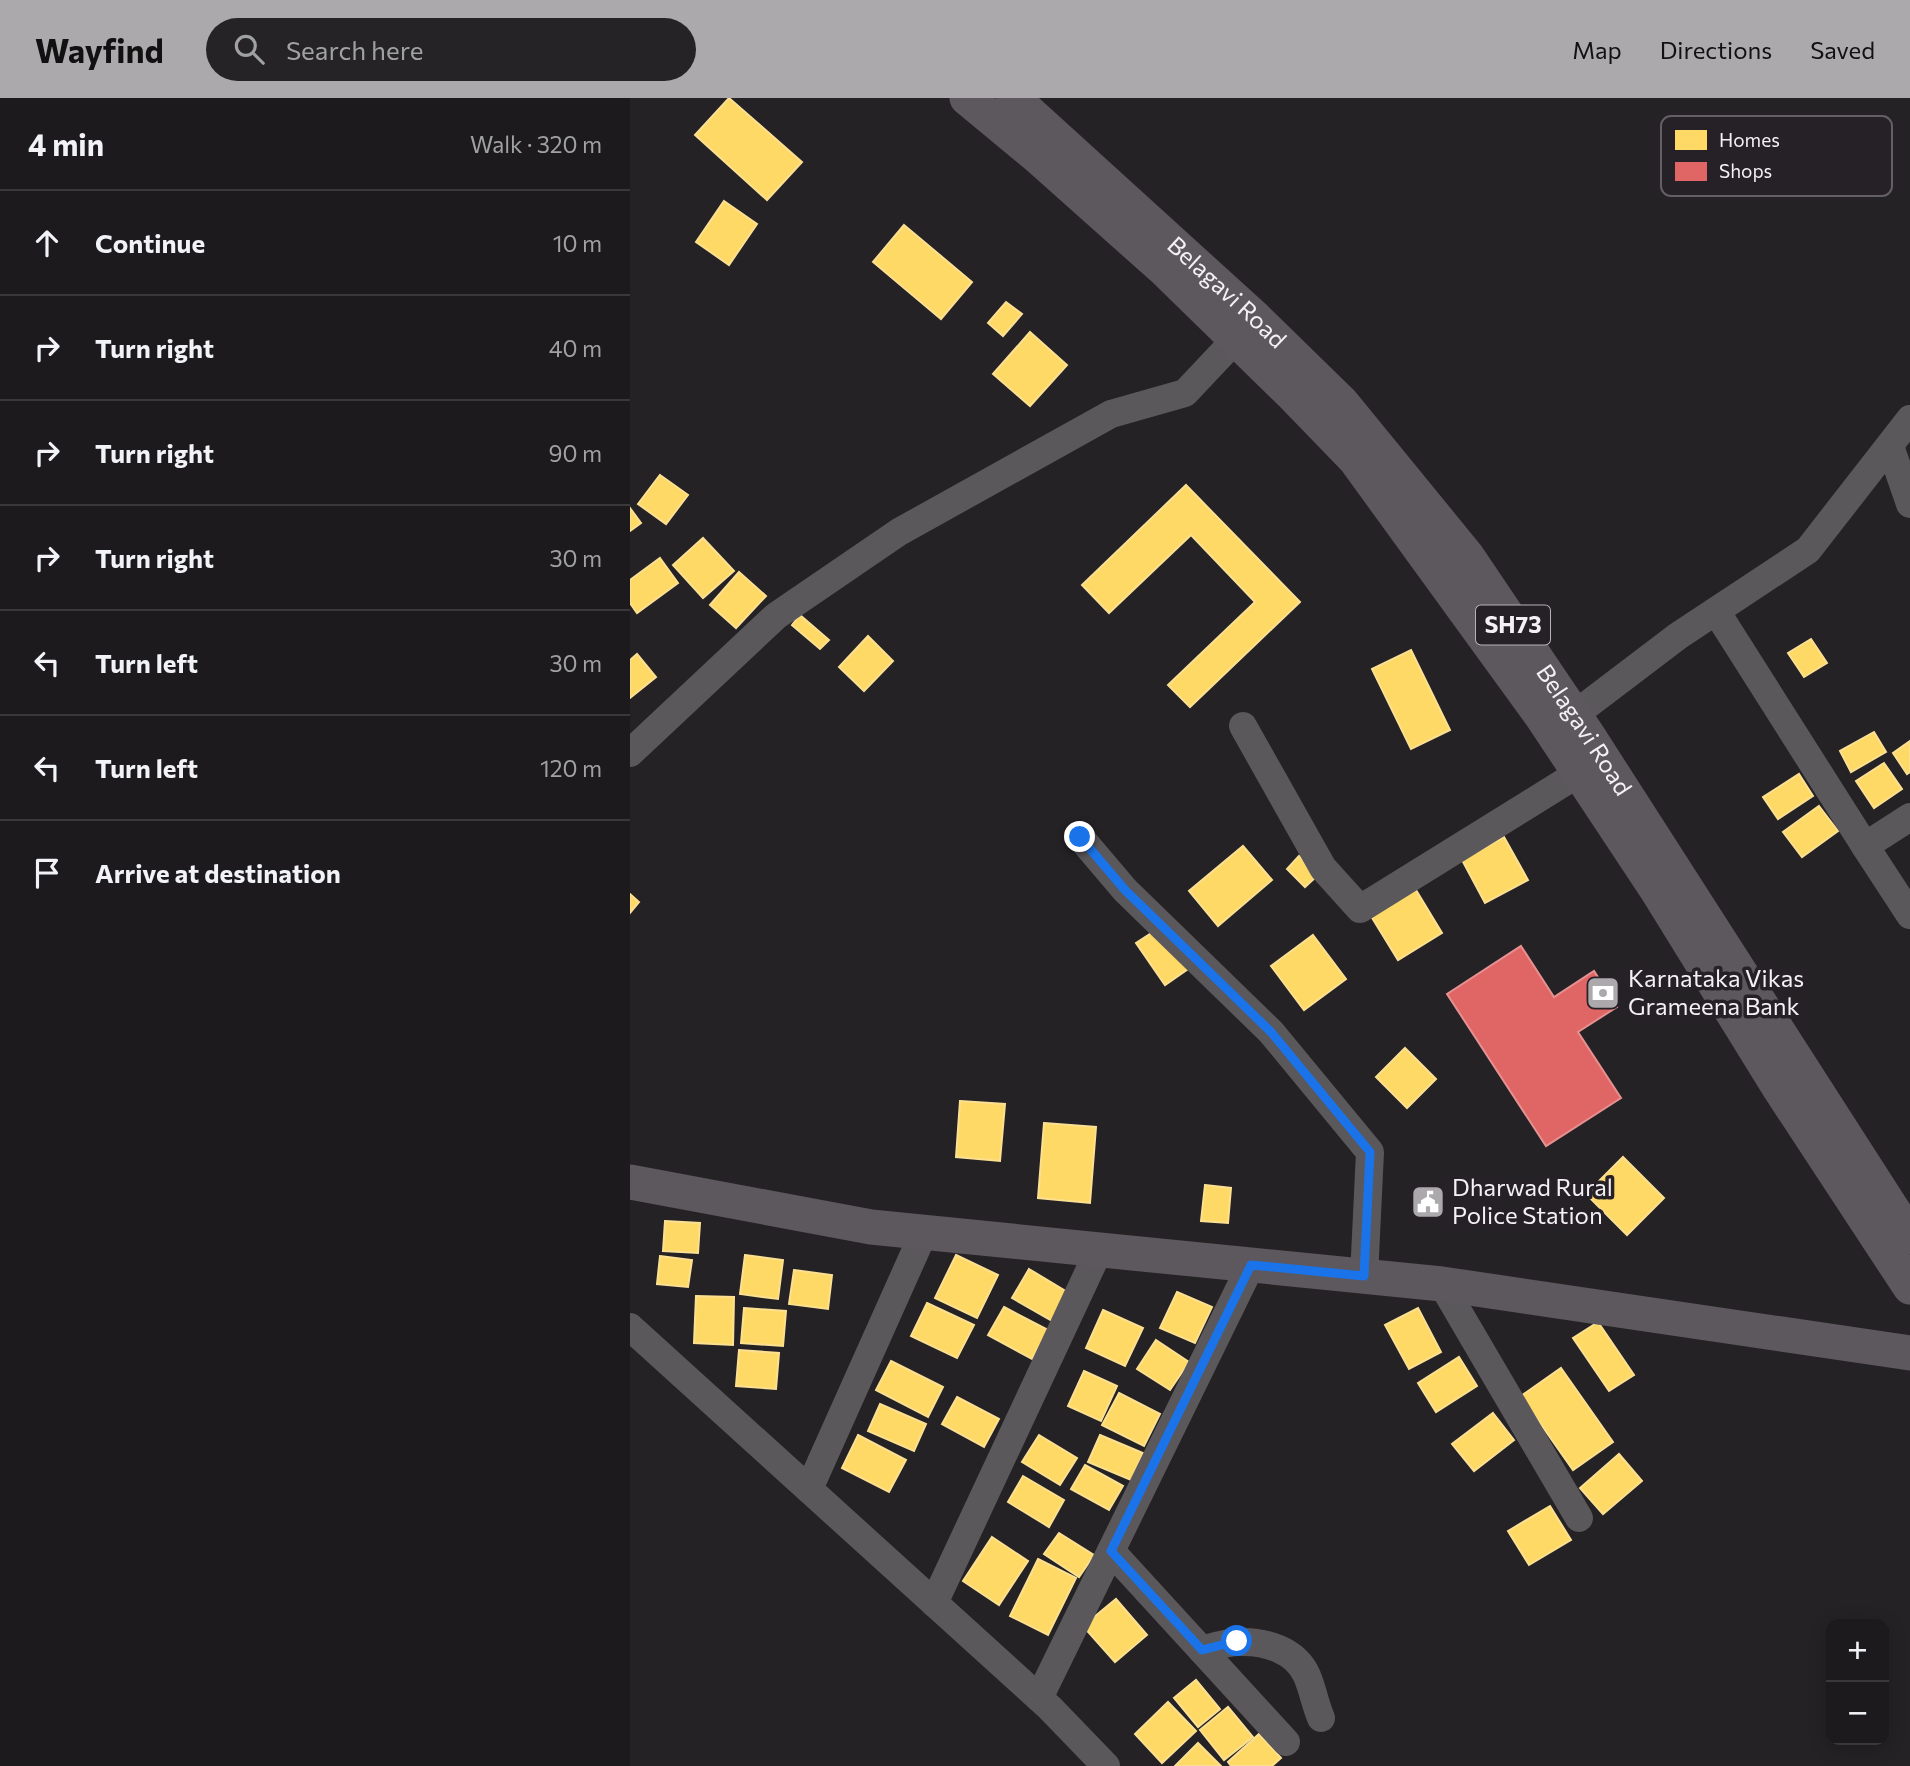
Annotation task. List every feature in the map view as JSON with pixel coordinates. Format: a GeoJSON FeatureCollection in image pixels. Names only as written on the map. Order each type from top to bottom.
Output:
{"type":"FeatureCollection","features":[{"type":"Feature","properties":{"kind":"main road"},"geometry":{"type":"LineString","coordinates":[[967,98],[1155,261],[1355,460],[1543,718],[1657,890],[1780,1089],[1910,1287]]}},
{"type":"Feature","properties":{"kind":"main road","name":"Belagavi Road"},"geometry":{"type":"LineString","coordinates":[[1013,98],[1255,318],[1342,403],[1467,556],[1574,715],[1910,1237]]}},
{"type":"Feature","properties":{"kind":"main road"},"geometry":{"type":"LineString","coordinates":[[630,1182],[872,1227],[1442,1284],[1910,1353]]}},
{"type":"Feature","properties":{"kind":"street"},"geometry":{"type":"LineString","coordinates":[[630,754],[787,608],[899,532],[1111,414],[1185,393],[1235,340]]}},
{"type":"Feature","properties":{"kind":"street"},"geometry":{"type":"LineString","coordinates":[[1574,715],[1678,636],[1808,550],[1910,419]]}},
{"type":"Feature","properties":{"kind":"street"},"geometry":{"type":"LineString","coordinates":[[1890,446],[1910,504]]}},
{"type":"Feature","properties":{"kind":"street"},"geometry":{"type":"LineString","coordinates":[[1716,611],[1910,915]]}},
{"type":"Feature","properties":{"kind":"street"},"geometry":{"type":"LineString","coordinates":[[1243,726],[1323,868],[1360,909],[1579,773]]}},
{"type":"Feature","properties":{"kind":"street"},"geometry":{"type":"LineString","coordinates":[[1865,846],[1910,817]]}},
{"type":"Feature","properties":{"kind":"street"},"geometry":{"type":"LineString","coordinates":[[1080,837],[1125,890],[1271,1032],[1370,1152],[1364,1276]]}},
{"type":"Feature","properties":{"kind":"street"},"geometry":{"type":"LineString","coordinates":[[808,1489],[924,1232]]}},
{"type":"Feature","properties":{"kind":"street"},"geometry":{"type":"LineString","coordinates":[[934,1603],[1099,1250]]}},
{"type":"Feature","properties":{"kind":"street"},"geometry":{"type":"LineString","coordinates":[[1039,1698],[1251,1265]]}},
{"type":"Feature","properties":{"kind":"street"},"geometry":{"type":"LineString","coordinates":[[1442,1284],[1579,1518]]}},
{"type":"Feature","properties":{"kind":"street"},"geometry":{"type":"LineString","coordinates":[[630,1327],[1039,1698],[1106,1766]]}},
{"type":"Feature","properties":{"kind":"street"},"geometry":{"type":"LineString","coordinates":[[1111,1551],[1286,1742]]}},
{"type":"Feature","properties":{"kind":"street"},"geometry":{"type":"LineString","coordinates":[[1202,1650],[1237,1641],[1271,1645],[1296,1660],[1307,1675],[1321,1718]]}},
{"type":"Feature","properties":{"kind":"building: Homes"},"geometry":{"type":"Polygon","coordinates":[[[729,98],[802,162],[767,200],[695,135],[729,98]]]}},
{"type":"Feature","properties":{"kind":"building: Homes"},"geometry":{"type":"Polygon","coordinates":[[[724,201],[757,224],[729,265],[696,242],[724,201]]]}},
{"type":"Feature","properties":{"kind":"building: Homes"},"geometry":{"type":"Polygon","coordinates":[[[904,225],[972,282],[941,319],[873,262],[904,225]]]}},
{"type":"Feature","properties":{"kind":"building: Homes"},"geometry":{"type":"Polygon","coordinates":[[[1006,302],[1022,314],[1003,336],[988,323],[1006,302]]]}},
{"type":"Feature","properties":{"kind":"building: Homes"},"geometry":{"type":"Polygon","coordinates":[[[1030,332],[1067,365],[1030,406],[993,374],[1030,332]]]}},
{"type":"Feature","properties":{"kind":"building: Homes"},"geometry":{"type":"Polygon","coordinates":[[[660,475],[688,495],[666,524],[638,504],[660,475]]]}},
{"type":"Feature","properties":{"kind":"building: Homes"},"geometry":{"type":"Polygon","coordinates":[[[1186,485],[1300,602],[1190,707],[1168,685],[1255,602],[1191,535],[1109,613],[1082,585],[1186,485]]]}},
{"type":"Feature","properties":{"kind":"building: Homes"},"geometry":{"type":"Polygon","coordinates":[[[630,508],[641,523],[630,531],[630,508]]]}},
{"type":"Feature","properties":{"kind":"building: Homes"},"geometry":{"type":"Polygon","coordinates":[[[703,538],[734,571],[703,598],[673,565],[703,538]]]}},
{"type":"Feature","properties":{"kind":"building: Homes"},"geometry":{"type":"Polygon","coordinates":[[[660,558],[678,583],[637,613],[630,603],[630,580],[660,558]]]}},
{"type":"Feature","properties":{"kind":"building: Homes"},"geometry":{"type":"Polygon","coordinates":[[[739,572],[766,596],[736,628],[710,605],[739,572]]]}},
{"type":"Feature","properties":{"kind":"building: Homes"},"geometry":{"type":"Polygon","coordinates":[[[800,615],[829,640],[820,649],[792,625],[800,615]]]}},
{"type":"Feature","properties":{"kind":"building: Homes"},"geometry":{"type":"Polygon","coordinates":[[[868,636],[893,661],[864,691],[839,667],[868,636]]]}},
{"type":"Feature","properties":{"kind":"building: Homes"},"geometry":{"type":"Polygon","coordinates":[[[1811,639],[1827,663],[1804,677],[1788,653],[1811,639]]]}},
{"type":"Feature","properties":{"kind":"building: Homes"},"geometry":{"type":"Polygon","coordinates":[[[1411,650],[1450,730],[1411,749],[1372,669],[1411,650]]]}},
{"type":"Feature","properties":{"kind":"building: Homes"},"geometry":{"type":"Polygon","coordinates":[[[637,654],[656,677],[630,698],[630,660],[637,654]]]}},
{"type":"Feature","properties":{"kind":"building: Homes"},"geometry":{"type":"Polygon","coordinates":[[[1874,732],[1886,752],[1851,772],[1840,751],[1874,732]]]}},
{"type":"Feature","properties":{"kind":"building: Homes"},"geometry":{"type":"Polygon","coordinates":[[[1910,741],[1910,772],[1907,774],[1893,753],[1910,741]]]}},
{"type":"Feature","properties":{"kind":"building: Homes"},"geometry":{"type":"Polygon","coordinates":[[[1884,763],[1902,789],[1874,808],[1856,781],[1884,763]]]}},
{"type":"Feature","properties":{"kind":"building: Homes"},"geometry":{"type":"Polygon","coordinates":[[[1799,774],[1813,796],[1778,819],[1763,797],[1799,774]]]}},
{"type":"Feature","properties":{"kind":"building: Homes"},"geometry":{"type":"Polygon","coordinates":[[[1819,806],[1838,831],[1802,857],[1783,832],[1819,806]]]}},
{"type":"Feature","properties":{"kind":"building: Homes"},"geometry":{"type":"Polygon","coordinates":[[[1504,837],[1528,880],[1485,903],[1462,860],[1504,837]]]}},
{"type":"Feature","properties":{"kind":"building: Homes"},"geometry":{"type":"Polygon","coordinates":[[[1243,846],[1272,880],[1218,926],[1189,891],[1243,846]]]}},
{"type":"Feature","properties":{"kind":"building: Homes"},"geometry":{"type":"Polygon","coordinates":[[[1299,856],[1318,875],[1305,887],[1287,869],[1299,856]]]}},
{"type":"Feature","properties":{"kind":"building: Homes"},"geometry":{"type":"Polygon","coordinates":[[[1416,890],[1442,933],[1398,960],[1371,916],[1416,890]]]}},
{"type":"Feature","properties":{"kind":"building: Homes"},"geometry":{"type":"Polygon","coordinates":[[[630,894],[639,902],[630,913],[630,894]]]}},
{"type":"Feature","properties":{"kind":"building: Homes"},"geometry":{"type":"Polygon","coordinates":[[[1162,926],[1191,967],[1165,985],[1136,943],[1162,926]]]}},
{"type":"Feature","properties":{"kind":"building: Homes"},"geometry":{"type":"Polygon","coordinates":[[[1313,935],[1346,979],[1304,1010],[1271,966],[1313,935]]]}},
{"type":"Feature","properties":{"kind":"building: Homes"},"geometry":{"type":"Polygon","coordinates":[[[1405,1048],[1436,1079],[1407,1108],[1376,1077],[1405,1048]]]}},
{"type":"Feature","properties":{"kind":"building: Homes"},"geometry":{"type":"Polygon","coordinates":[[[960,1101],[1005,1104],[1000,1161],[956,1157],[960,1101]]]}},
{"type":"Feature","properties":{"kind":"building: Homes"},"geometry":{"type":"Polygon","coordinates":[[[1044,1123],[1096,1127],[1090,1203],[1038,1198],[1044,1123]]]}},
{"type":"Feature","properties":{"kind":"building: Homes"},"geometry":{"type":"Polygon","coordinates":[[[1623,1157],[1664,1198],[1627,1235],[1586,1194],[1623,1157]]]}},
{"type":"Feature","properties":{"kind":"building: Homes"},"geometry":{"type":"Polygon","coordinates":[[[1205,1185],[1231,1188],[1228,1223],[1201,1221],[1205,1185]]]}},
{"type":"Feature","properties":{"kind":"building: Homes"},"geometry":{"type":"Polygon","coordinates":[[[665,1221],[700,1223],[698,1253],[663,1251],[665,1221]]]}},
{"type":"Feature","properties":{"kind":"building: Homes"},"geometry":{"type":"Polygon","coordinates":[[[745,1255],[783,1260],[778,1299],[740,1294],[745,1255]]]}},
{"type":"Feature","properties":{"kind":"building: Homes"},"geometry":{"type":"Polygon","coordinates":[[[956,1255],[998,1275],[977,1318],[935,1298],[956,1255]]]}},
{"type":"Feature","properties":{"kind":"building: Homes"},"geometry":{"type":"Polygon","coordinates":[[[660,1256],[692,1260],[688,1287],[657,1284],[660,1256]]]}},
{"type":"Feature","properties":{"kind":"building: Homes"},"geometry":{"type":"Polygon","coordinates":[[[1029,1269],[1069,1293],[1052,1321],[1012,1298],[1029,1269]]]}},
{"type":"Feature","properties":{"kind":"building: Homes"},"geometry":{"type":"Polygon","coordinates":[[[794,1270],[832,1275],[828,1309],[789,1304],[794,1270]]]}},
{"type":"Feature","properties":{"kind":"building: Homes"},"geometry":{"type":"Polygon","coordinates":[[[1177,1292],[1212,1307],[1195,1343],[1160,1328],[1177,1292]]]}},
{"type":"Feature","properties":{"kind":"building: Homes"},"geometry":{"type":"Polygon","coordinates":[[[696,1296],[734,1297],[733,1345],[694,1343],[696,1296]]]}},
{"type":"Feature","properties":{"kind":"building: Homes"},"geometry":{"type":"Polygon","coordinates":[[[927,1303],[974,1325],[957,1358],[911,1336],[927,1303]]]}},
{"type":"Feature","properties":{"kind":"building: Homes"},"geometry":{"type":"Polygon","coordinates":[[[1004,1307],[1048,1330],[1032,1359],[988,1335],[1004,1307]]]}},
{"type":"Feature","properties":{"kind":"building: Homes"},"geometry":{"type":"Polygon","coordinates":[[[744,1308],[786,1311],[783,1346],[741,1343],[744,1308]]]}},
{"type":"Feature","properties":{"kind":"building: Homes"},"geometry":{"type":"Polygon","coordinates":[[[1418,1308],[1441,1352],[1409,1369],[1385,1325],[1418,1308]]]}},
{"type":"Feature","properties":{"kind":"building: Homes"},"geometry":{"type":"Polygon","coordinates":[[[1103,1310],[1143,1328],[1125,1366],[1086,1348],[1103,1310]]]}},
{"type":"Feature","properties":{"kind":"building: Homes"},"geometry":{"type":"Polygon","coordinates":[[[1598,1322],[1634,1375],[1609,1391],[1573,1338],[1598,1322]]]}},
{"type":"Feature","properties":{"kind":"building: Homes"},"geometry":{"type":"Polygon","coordinates":[[[1156,1340],[1189,1362],[1170,1390],[1137,1369],[1156,1340]]]}},
{"type":"Feature","properties":{"kind":"building: Homes"},"geometry":{"type":"Polygon","coordinates":[[[739,1350],[779,1353],[776,1389],[736,1386],[739,1350]]]}},
{"type":"Feature","properties":{"kind":"building: Homes"},"geometry":{"type":"Polygon","coordinates":[[[1459,1357],[1477,1386],[1436,1412],[1418,1383],[1459,1357]]]}},
{"type":"Feature","properties":{"kind":"building: Homes"},"geometry":{"type":"Polygon","coordinates":[[[891,1361],[943,1387],[928,1417],[876,1390],[891,1361]]]}},
{"type":"Feature","properties":{"kind":"building: Homes"},"geometry":{"type":"Polygon","coordinates":[[[1561,1368],[1613,1442],[1573,1470],[1521,1396],[1561,1368]]]}},
{"type":"Feature","properties":{"kind":"building: Homes"},"geometry":{"type":"Polygon","coordinates":[[[1084,1371],[1117,1386],[1101,1421],[1068,1406],[1084,1371]]]}},
{"type":"Feature","properties":{"kind":"building: Homes"},"geometry":{"type":"Polygon","coordinates":[[[1119,1393],[1160,1414],[1144,1446],[1102,1425],[1119,1393]]]}},
{"type":"Feature","properties":{"kind":"building: Homes"},"geometry":{"type":"Polygon","coordinates":[[[957,1397],[999,1419],[984,1447],[942,1424],[957,1397]]]}},
{"type":"Feature","properties":{"kind":"building: Homes"},"geometry":{"type":"Polygon","coordinates":[[[880,1404],[926,1424],[914,1451],[868,1431],[880,1404]]]}},
{"type":"Feature","properties":{"kind":"building: Homes"},"geometry":{"type":"Polygon","coordinates":[[[1493,1413],[1514,1440],[1474,1471],[1452,1444],[1493,1413]]]}},
{"type":"Feature","properties":{"kind":"building: Homes"},"geometry":{"type":"Polygon","coordinates":[[[858,1435],[906,1460],[889,1492],[842,1468],[858,1435]]]}},
{"type":"Feature","properties":{"kind":"building: Homes"},"geometry":{"type":"Polygon","coordinates":[[[1039,1435],[1077,1458],[1060,1485],[1022,1462],[1039,1435]]]}},
{"type":"Feature","properties":{"kind":"building: Homes"},"geometry":{"type":"Polygon","coordinates":[[[1100,1435],[1143,1453],[1131,1480],[1088,1462],[1100,1435]]]}},
{"type":"Feature","properties":{"kind":"building: Homes"},"geometry":{"type":"Polygon","coordinates":[[[1619,1454],[1642,1481],[1603,1514],[1580,1488],[1619,1454]]]}},
{"type":"Feature","properties":{"kind":"building: Homes"},"geometry":{"type":"Polygon","coordinates":[[[1085,1465],[1123,1486],[1109,1510],[1071,1489],[1085,1465]]]}},
{"type":"Feature","properties":{"kind":"building: Homes"},"geometry":{"type":"Polygon","coordinates":[[[1023,1476],[1064,1500],[1049,1527],[1008,1502],[1023,1476]]]}},
{"type":"Feature","properties":{"kind":"building: Homes"},"geometry":{"type":"Polygon","coordinates":[[[1550,1506],[1571,1540],[1529,1565],[1508,1531],[1550,1506]]]}},
{"type":"Feature","properties":{"kind":"building: Homes"},"geometry":{"type":"Polygon","coordinates":[[[1059,1533],[1094,1555],[1079,1577],[1044,1554],[1059,1533]]]}},
{"type":"Feature","properties":{"kind":"building: Homes"},"geometry":{"type":"Polygon","coordinates":[[[992,1537],[1028,1561],[999,1605],[963,1581],[992,1537]]]}},
{"type":"Feature","properties":{"kind":"building: Homes"},"geometry":{"type":"Polygon","coordinates":[[[1038,1559],[1076,1578],[1048,1635],[1010,1616],[1038,1559]]]}},
{"type":"Feature","properties":{"kind":"building: Homes"},"geometry":{"type":"Polygon","coordinates":[[[1116,1599],[1147,1635],[1115,1662],[1083,1626],[1116,1599]]]}},
{"type":"Feature","properties":{"kind":"building: Homes"},"geometry":{"type":"Polygon","coordinates":[[[1196,1680],[1220,1709],[1198,1727],[1174,1698],[1196,1680]]]}},
{"type":"Feature","properties":{"kind":"building: Homes"},"geometry":{"type":"Polygon","coordinates":[[[1168,1702],[1196,1731],[1162,1763],[1135,1734],[1168,1702]]]}},
{"type":"Feature","properties":{"kind":"building: Homes"},"geometry":{"type":"Polygon","coordinates":[[[1228,1707],[1253,1737],[1224,1760],[1200,1730],[1228,1707]]]}},
{"type":"Feature","properties":{"kind":"building: Homes"},"geometry":{"type":"Polygon","coordinates":[[[1259,1734],[1281,1758],[1272,1766],[1231,1766],[1228,1762],[1259,1734]]]}},
{"type":"Feature","properties":{"kind":"building: Homes"},"geometry":{"type":"Polygon","coordinates":[[[1198,1743],[1221,1766],[1175,1766],[1198,1743]]]}},
{"type":"Feature","properties":{"kind":"building: Shops"},"geometry":{"type":"Polygon","coordinates":[[[1521,946],[1554,997],[1594,971],[1617,1007],[1578,1032],[1621,1098],[1546,1146],[1447,994],[1521,946]]]}},
{"type":"Feature","properties":{"kind":"place","name":"Karnataka Vikas Grameena Bank"},"geometry":{"type":"Point","coordinates":[1603,993]}},
{"type":"Feature","properties":{"kind":"place","name":"Dharwad Rural Police Station"},"geometry":{"type":"Point","coordinates":[1428,1202]}},
{"type":"Feature","properties":{"kind":"route"},"geometry":{"type":"LineString","coordinates":[[1080,837],[1125,890],[1271,1032],[1370,1152],[1364,1276],[1251,1265],[1111,1551],[1202,1650],[1237,1641]]}}]}
